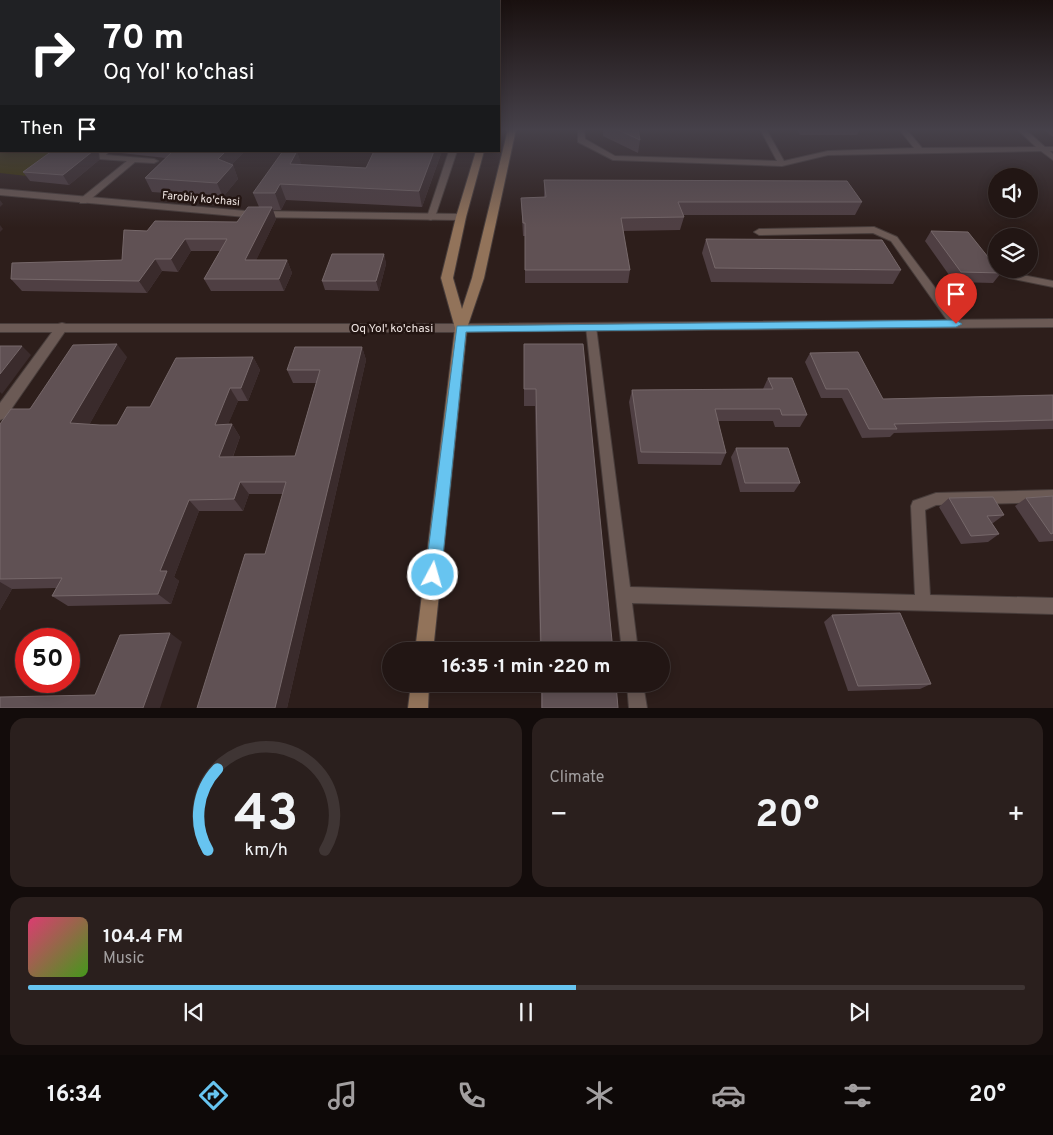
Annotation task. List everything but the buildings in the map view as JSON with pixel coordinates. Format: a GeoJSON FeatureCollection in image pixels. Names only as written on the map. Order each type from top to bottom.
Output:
{"type":"FeatureCollection","features":[{"type":"Feature","properties":{"kind":"main road"},"geometry":{"type":"LineString","coordinates":[[461,328],[447,278],[461,217],[477,162]]}},
{"type":"Feature","properties":{"kind":"main road"},"geometry":{"type":"LineString","coordinates":[[425,642],[461,328],[478,278],[504,162]]}},
{"type":"Feature","properties":{"kind":"main road"},"geometry":{"type":"LineString","coordinates":[[418,708],[419,692]]}},
{"type":"Feature","properties":{"kind":"street","name":"Farobiy ko'chasi"},"geometry":{"type":"LineString","coordinates":[[0,192],[83,201],[246,214],[461,217]]}},
{"type":"Feature","properties":{"kind":"street","name":"Oq Yol' ko'chasi"},"geometry":{"type":"LineString","coordinates":[[0,328],[461,328],[1053,323]]}},
{"type":"Feature","properties":{"kind":"street"},"geometry":{"type":"LineString","coordinates":[[0,414],[62,327]]}},
{"type":"Feature","properties":{"kind":"lane"},"geometry":{"type":"LineString","coordinates":[[83,201],[130,162]]}},
{"type":"Feature","properties":{"kind":"lane"},"geometry":{"type":"LineString","coordinates":[[431,217],[449,162]]}},
{"type":"Feature","properties":{"kind":"lane"},"geometry":{"type":"LineString","coordinates":[[726,162],[782,164],[790,162]]}},
{"type":"Feature","properties":{"kind":"lane"},"geometry":{"type":"LineString","coordinates":[[759,232],[874,230],[894,239],[956,324]]}},
{"type":"Feature","properties":{"kind":"lane"},"geometry":{"type":"LineString","coordinates":[[1022,278],[1053,284]]}},
{"type":"Feature","properties":{"kind":"lane"},"geometry":{"type":"LineString","coordinates":[[591,327],[629,642]]}},
{"type":"Feature","properties":{"kind":"lane"},"geometry":{"type":"LineString","coordinates":[[923,603],[918,506],[936,499],[1053,496]]}},
{"type":"Feature","properties":{"kind":"lane"},"geometry":{"type":"LineString","coordinates":[[623,595],[1053,606]]}},
{"type":"Feature","properties":{"kind":"lane"},"geometry":{"type":"LineString","coordinates":[[636,692],[638,708]]}},
{"type":"Feature","properties":{"kind":"shaded area"},"geometry":{"type":"Polygon","coordinates":[[[0,162],[47,162],[27,176],[0,173],[0,162]]]}},
{"type":"Feature","properties":{"kind":"route"},"geometry":{"type":"LineString","coordinates":[[433,575],[461,328],[956,324]]}}]}
